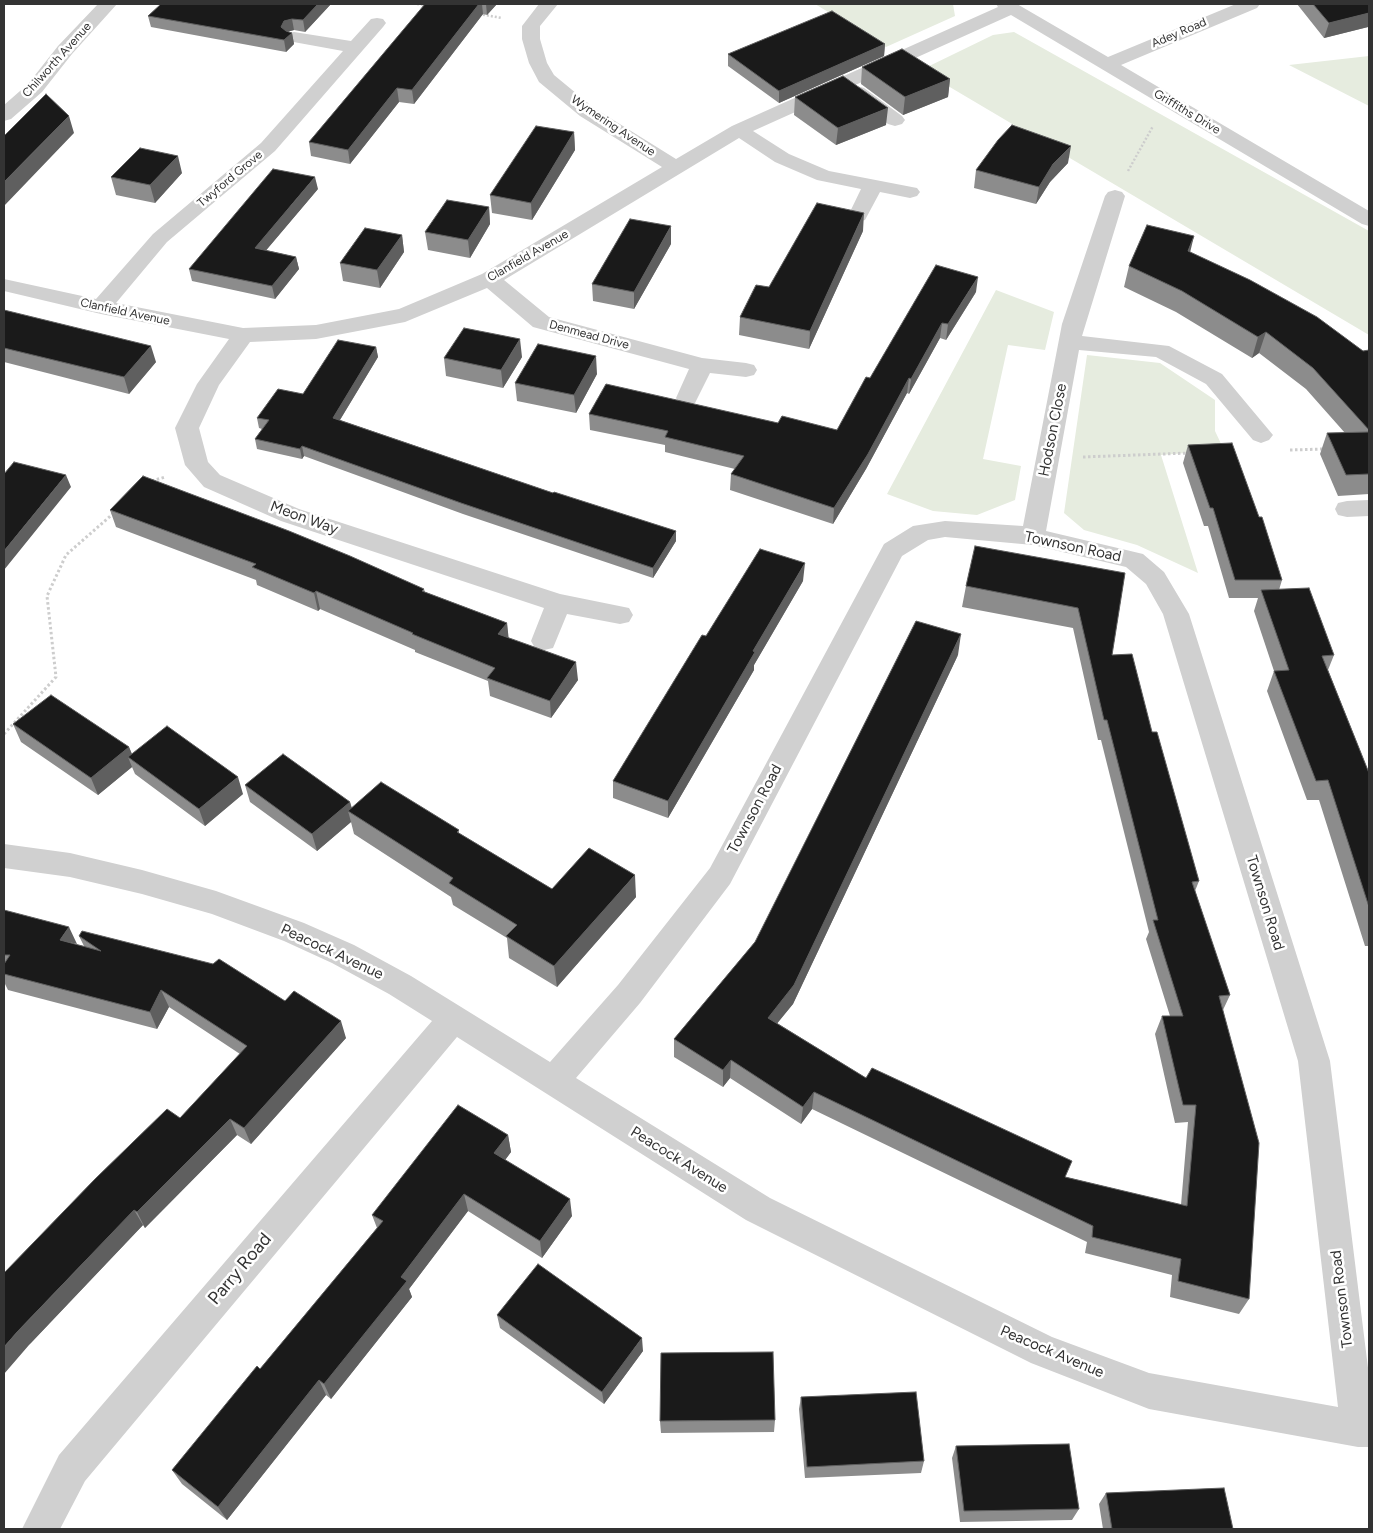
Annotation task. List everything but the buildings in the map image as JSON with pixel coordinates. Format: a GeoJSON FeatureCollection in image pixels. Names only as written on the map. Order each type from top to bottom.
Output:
{"type":"FeatureCollection","features":[{"type":"Feature","properties":{"kind":"street","name":"Chilworth Avenue"},"geometry":{"type":"LineString","coordinates":[[4,114],[35,88],[65,50],[108,4]]}},
{"type":"Feature","properties":{"kind":"street"},"geometry":{"type":"LineString","coordinates":[[533,23],[549,4]]}},
{"type":"Feature","properties":{"kind":"street","name":"Adey Road"},"geometry":{"type":"LineString","coordinates":[[1108,64],[1166,38],[1251,4]]}},
{"type":"Feature","properties":{"kind":"street","name":"Griffiths Drive"},"geometry":{"type":"LineString","coordinates":[[1008,6],[1369,220]]}},
{"type":"Feature","properties":{"kind":"street","name":"Clanfield Avenue"},"geometry":{"type":"LineString","coordinates":[[4,285],[243,336],[316,332],[405,315],[490,279],[739,130],[1008,6]]}},
{"type":"Feature","properties":{"kind":"street","name":"Twyford Grove"},"geometry":{"type":"LineString","coordinates":[[101,307],[160,238],[268,147],[377,23]]}},
{"type":"Feature","properties":{"kind":"street","name":"Wymering Avenue"},"geometry":{"type":"LineString","coordinates":[[533,23],[531,26],[531,39],[538,63],[546,78],[587,112],[677,168]]}},
{"type":"Feature","properties":{"kind":"street"},"geometry":{"type":"LineString","coordinates":[[294,37],[354,47]]}},
{"type":"Feature","properties":{"kind":"street"},"geometry":{"type":"LineString","coordinates":[[844,83],[895,120]]}},
{"type":"Feature","properties":{"kind":"street"},"geometry":{"type":"LineString","coordinates":[[739,130],[782,158],[824,176],[910,192]]}},
{"type":"Feature","properties":{"kind":"street"},"geometry":{"type":"LineString","coordinates":[[858,216],[873,185]]}},
{"type":"Feature","properties":{"kind":"street","name":"Hodson Close"},"geometry":{"type":"LineString","coordinates":[[1033,536],[1072,333],[1115,196]]}},
{"type":"Feature","properties":{"kind":"street","name":"Denmead Drive"},"geometry":{"type":"LineString","coordinates":[[490,279],[540,322],[702,365],[746,370]]}},
{"type":"Feature","properties":{"kind":"street"},"geometry":{"type":"LineString","coordinates":[[1072,333],[1161,351],[1214,379],[1261,435]]}},
{"type":"Feature","properties":{"kind":"street"},"geometry":{"type":"LineString","coordinates":[[197,465],[187,428],[208,384],[243,336]]}},
{"type":"Feature","properties":{"kind":"street"},"geometry":{"type":"LineString","coordinates":[[687,398],[702,365]]}},
{"type":"Feature","properties":{"kind":"street","name":"Meon Way"},"geometry":{"type":"LineString","coordinates":[[197,465],[212,481],[290,515],[558,603],[620,615]]}},
{"type":"Feature","properties":{"kind":"street","name":"Townson Road"},"geometry":{"type":"LineString","coordinates":[[553,1082],[629,994],[720,876],[893,550],[922,532],[945,529],[1033,536],[1134,560],[1155,578],[1176,614],[1314,1061],[1363,1429]]}},
{"type":"Feature","properties":{"kind":"street"},"geometry":{"type":"LineString","coordinates":[[544,641],[558,603]]}},
{"type":"Feature","properties":{"kind":"street","name":"Peacock Avenue"},"geometry":{"type":"LineString","coordinates":[[4,856],[70,865],[142,882],[224,906],[294,932],[342,954],[400,985],[454,1018],[553,1082],[758,1209],[1043,1351],[1149,1391],[1363,1429]]}},
{"type":"Feature","properties":{"kind":"street","name":"Parry Road"},"geometry":{"type":"LineString","coordinates":[[40,1529],[72,1468],[454,1018]]}},
{"type":"Feature","properties":{"kind":"path"},"geometry":{"type":"LineString","coordinates":[[417,4],[426,5]]}},
{"type":"Feature","properties":{"kind":"path"},"geometry":{"type":"LineString","coordinates":[[475,13],[533,23]]}},
{"type":"Feature","properties":{"kind":"path"},"geometry":{"type":"LineString","coordinates":[[1115,196],[1167,100]]}},
{"type":"Feature","properties":{"kind":"path"},"geometry":{"type":"LineString","coordinates":[[1282,450],[1330,448]]}},
{"type":"Feature","properties":{"kind":"path"},"geometry":{"type":"LineString","coordinates":[[1048,458],[1194,453]]}},
{"type":"Feature","properties":{"kind":"path"},"geometry":{"type":"LineString","coordinates":[[148,482],[197,465]]}},
{"type":"Feature","properties":{"kind":"path"},"geometry":{"type":"LineString","coordinates":[[4,734],[56,676],[46,596],[66,555],[118,509]]}},
{"type":"Feature","properties":{"kind":"shaded area"},"geometry":{"type":"Polygon","coordinates":[[[815,4],[953,4],[955,16],[886,47],[815,4]]]}},
{"type":"Feature","properties":{"kind":"shaded area"},"geometry":{"type":"Polygon","coordinates":[[[1014,32],[1369,231],[1369,335],[921,70],[993,35],[1014,32]]]}},
{"type":"Feature","properties":{"kind":"shaded area"},"geometry":{"type":"Polygon","coordinates":[[[1369,56],[1369,106],[1289,65],[1369,56]]]}},
{"type":"Feature","properties":{"kind":"shaded area"},"geometry":{"type":"Polygon","coordinates":[[[996,290],[1054,312],[1045,350],[1008,345],[983,459],[1021,466],[1015,500],[977,515],[933,511],[887,494],[996,290]]]}},
{"type":"Feature","properties":{"kind":"shaded area"},"geometry":{"type":"Polygon","coordinates":[[[1087,355],[1160,363],[1215,400],[1215,431],[1224,450],[1161,455],[1198,573],[1137,545],[1084,530],[1064,513],[1087,355]]]}}]}
